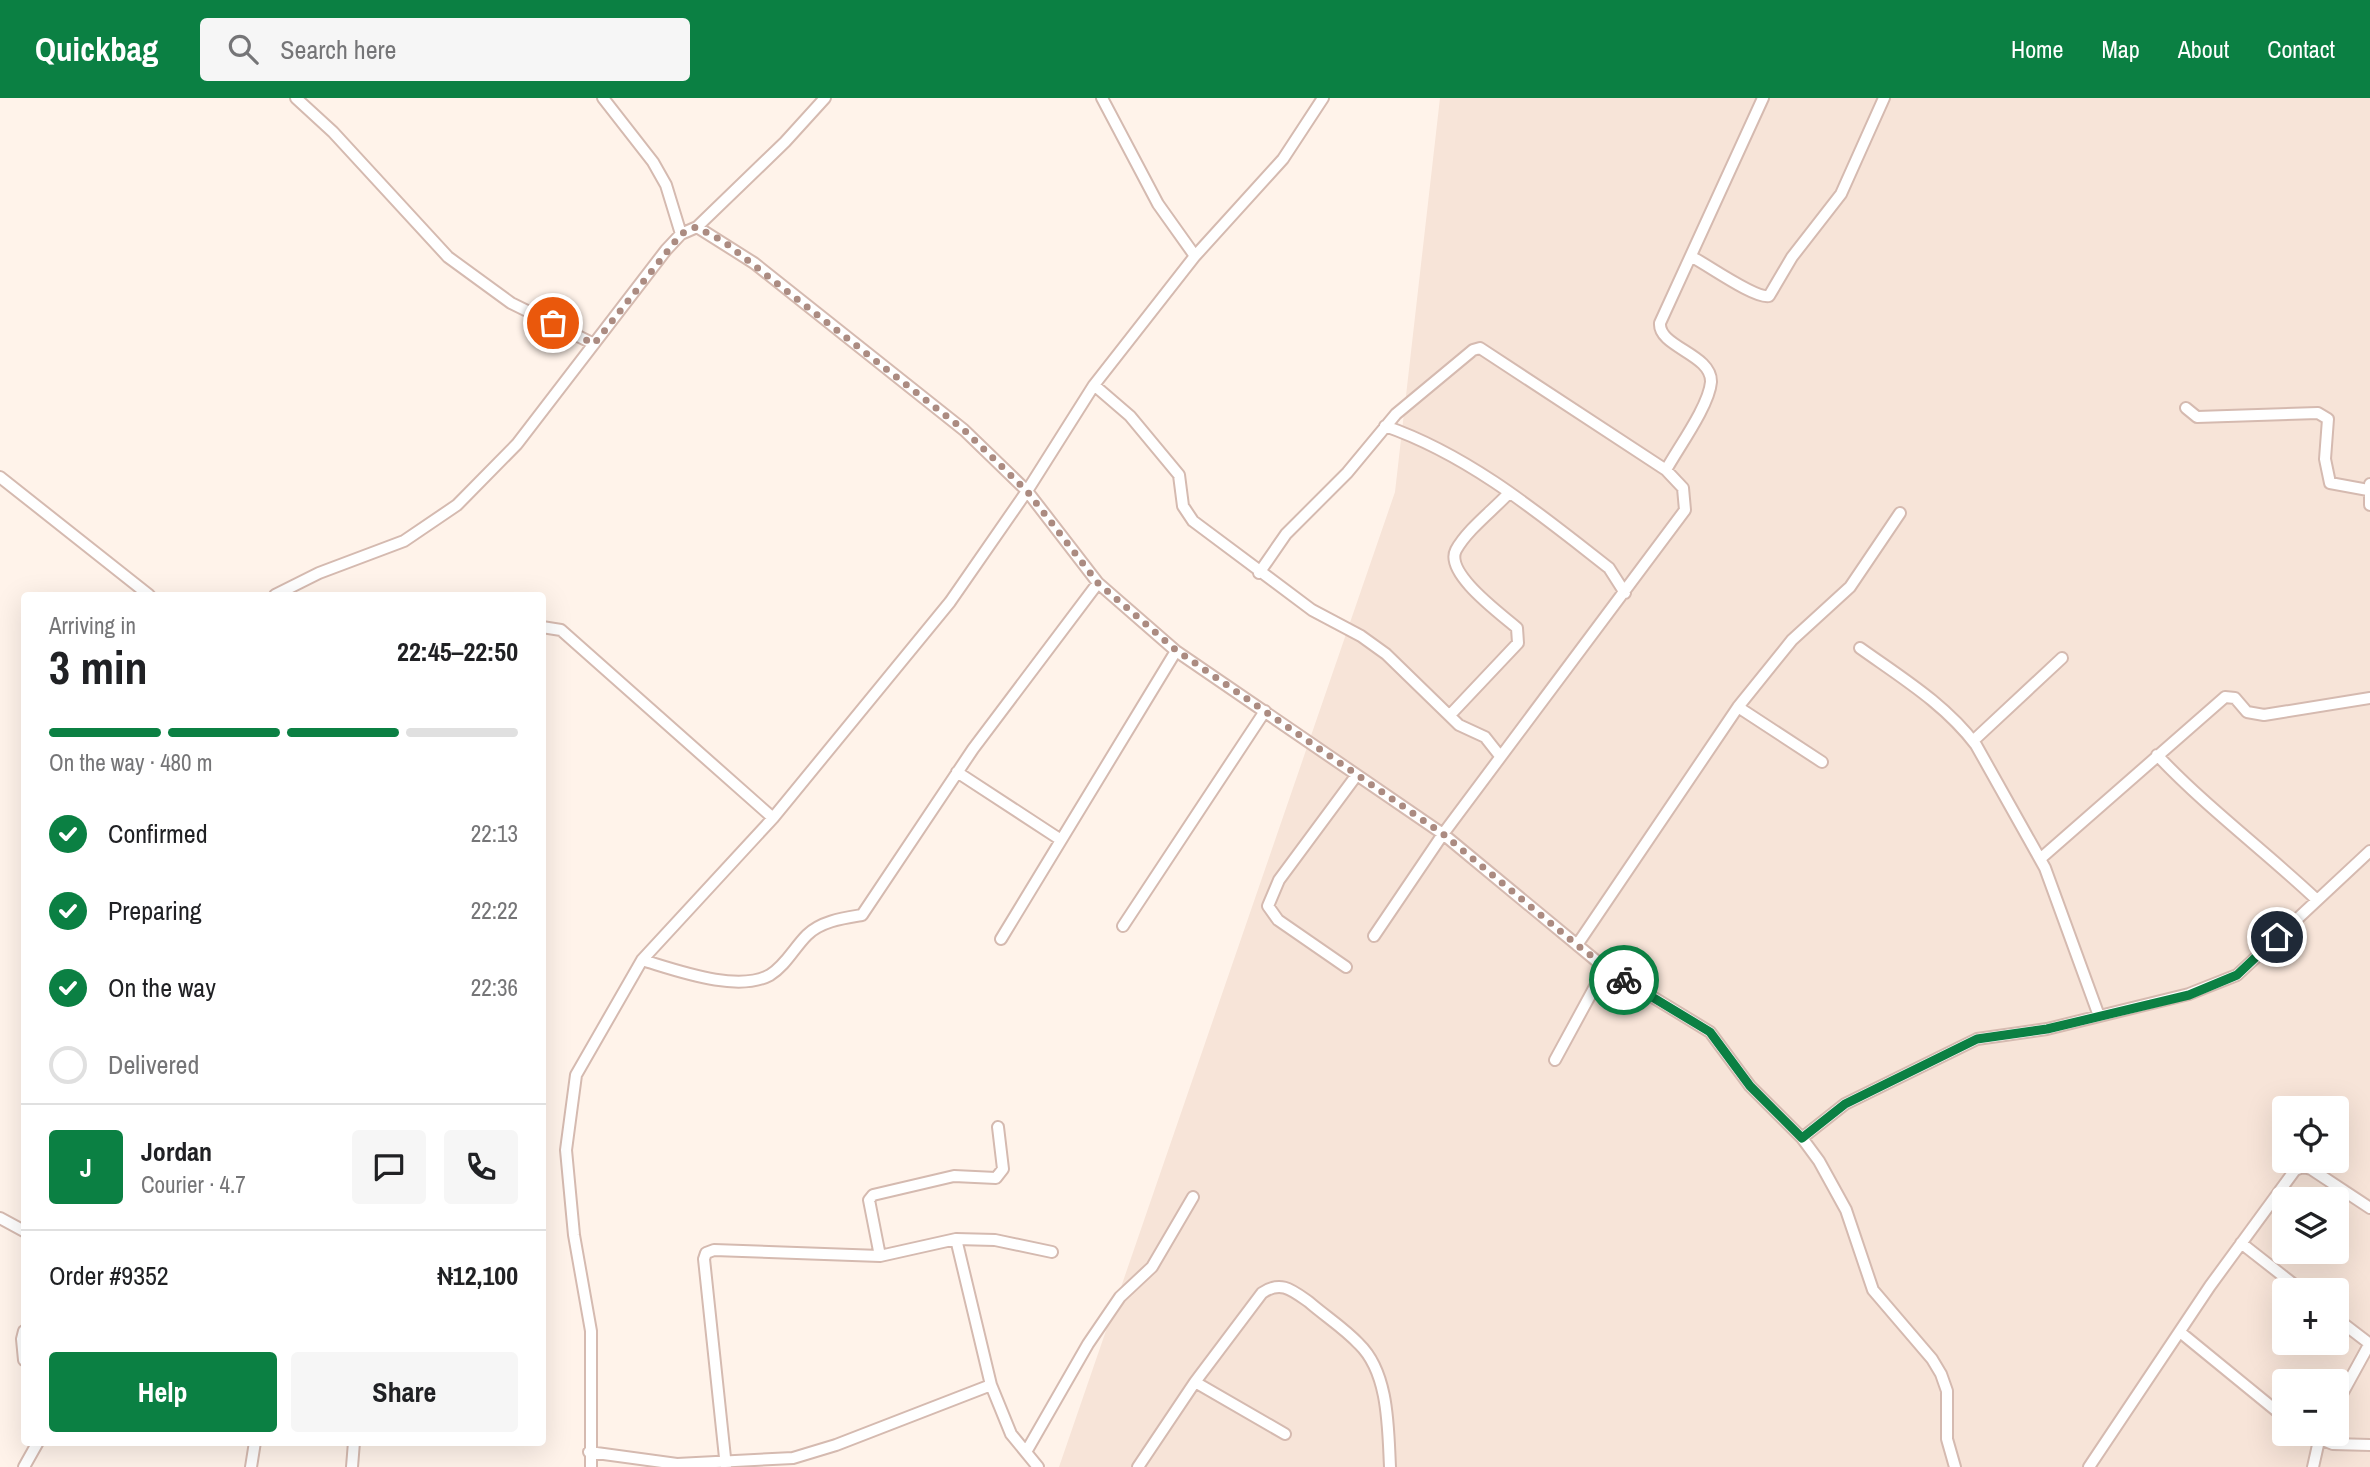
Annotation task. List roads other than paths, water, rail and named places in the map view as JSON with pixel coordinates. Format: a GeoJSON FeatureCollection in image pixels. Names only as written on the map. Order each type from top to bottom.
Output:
{"type":"FeatureCollection","features":[{"type":"Feature","properties":{"kind":"street"},"geometry":{"type":"LineString","coordinates":[[296,98],[333,132],[448,257],[511,303],[594,344]]}},
{"type":"Feature","properties":{"kind":"street"},"geometry":{"type":"LineString","coordinates":[[603,98],[653,162],[666,185],[681,234]]}},
{"type":"Feature","properties":{"kind":"street"},"geometry":{"type":"LineString","coordinates":[[281,592],[319,573],[404,541],[431,525],[472,490],[517,444],[681,234],[696,227],[785,142],[825,98]]}},
{"type":"Feature","properties":{"kind":"street"},"geometry":{"type":"LineString","coordinates":[[1102,98],[1152,195],[1195,256]]}},
{"type":"Feature","properties":{"kind":"street"},"geometry":{"type":"LineString","coordinates":[[591,1467],[591,1331],[574,1235],[566,1150],[576,1075],[642,960],[773,818],[950,602],[1027,491],[1094,385],[1195,256],[1283,159],[1322,98]]}},
{"type":"Feature","properties":{"kind":"street"},"geometry":{"type":"LineString","coordinates":[[1666,470],[1706,399],[1711,380],[1704,365],[1659,329],[1762,98]]}},
{"type":"Feature","properties":{"kind":"street"},"geometry":{"type":"LineString","coordinates":[[1692,257],[1717,269],[1755,295],[1769,296],[1792,257],[1841,194],[1884,98]]}},
{"type":"Feature","properties":{"kind":"street"},"geometry":{"type":"LineString","coordinates":[[696,227],[754,263],[964,430],[1027,491],[1098,583],[1176,650],[1443,834],[1605,968],[1710,1032],[1750,1086],[1802,1138],[1846,1210],[1873,1290],[1932,1359],[1941,1374],[1947,1391],[1947,1439],[1955,1467]]}},
{"type":"Feature","properties":{"kind":"street"},"geometry":{"type":"LineString","coordinates":[[1259,573],[1286,534],[1347,473],[1385,426],[1414,397],[1473,350],[1480,348],[1666,470],[1683,488],[1685,510],[1443,834],[1374,936]]}},
{"type":"Feature","properties":{"kind":"street"},"geometry":{"type":"LineString","coordinates":[[1094,385],[1130,416],[1179,475],[1183,506],[1193,521],[1259,573],[1312,610],[1378,648],[1409,673],[1459,725],[1485,737],[1500,757]]}},
{"type":"Feature","properties":{"kind":"street"},"geometry":{"type":"LineString","coordinates":[[2186,408],[2197,418],[2318,413],[2328,419],[2325,459],[2330,482],[2369,487],[2370,505]]}},
{"type":"Feature","properties":{"kind":"street"},"geometry":{"type":"LineString","coordinates":[[1385,426],[1425,440],[1455,456],[1609,568],[1625,593]]}},
{"type":"Feature","properties":{"kind":"street"},"geometry":{"type":"LineString","coordinates":[[0,477],[145,592]]}},
{"type":"Feature","properties":{"kind":"street"},"geometry":{"type":"LineString","coordinates":[[1450,715],[1518,643],[1517,628],[1473,589],[1457,571],[1454,562],[1457,548],[1508,494]]}},
{"type":"Feature","properties":{"kind":"street"},"geometry":{"type":"LineString","coordinates":[[1577,945],[1738,707],[1793,640],[1850,587],[1900,513]]}},
{"type":"Feature","properties":{"kind":"street"},"geometry":{"type":"LineString","coordinates":[[642,960],[727,981],[769,975],[788,960],[809,934],[835,919],[862,915],[871,906],[880,884],[957,772],[1098,583]]}},
{"type":"Feature","properties":{"kind":"street"},"geometry":{"type":"LineString","coordinates":[[546,628],[561,630],[773,818]]}},
{"type":"Feature","properties":{"kind":"street"},"geometry":{"type":"LineString","coordinates":[[1860,648],[1931,698],[1973,741],[2040,859],[2060,904],[2099,1016]]}},
{"type":"Feature","properties":{"kind":"street"},"geometry":{"type":"LineString","coordinates":[[1002,939],[1176,650]]}},
{"type":"Feature","properties":{"kind":"street"},"geometry":{"type":"LineString","coordinates":[[1973,741],[2062,658]]}},
{"type":"Feature","properties":{"kind":"street"},"geometry":{"type":"LineString","coordinates":[[2040,859],[2225,697],[2235,698],[2247,712],[2264,715],[2370,698]]}},
{"type":"Feature","properties":{"kind":"street"},"geometry":{"type":"LineString","coordinates":[[1738,707],[1822,762]]}},
{"type":"Feature","properties":{"kind":"street"},"geometry":{"type":"LineString","coordinates":[[1122,926],[1265,711]]}},
{"type":"Feature","properties":{"kind":"street"},"geometry":{"type":"LineString","coordinates":[[2157,755],[2191,791],[2257,843],[2317,900]]}},
{"type":"Feature","properties":{"kind":"street"},"geometry":{"type":"LineString","coordinates":[[957,772],[1061,840]]}},
{"type":"Feature","properties":{"kind":"street"},"geometry":{"type":"LineString","coordinates":[[1346,967],[1278,919],[1268,906],[1279,880],[1356,776]]}},
{"type":"Feature","properties":{"kind":"street"},"geometry":{"type":"LineString","coordinates":[[1802,1138],[1845,1104],[1977,1039],[2047,1029],[2189,995],[2237,975],[2370,850]]}},
{"type":"Feature","properties":{"kind":"street"},"geometry":{"type":"LineString","coordinates":[[1555,1060],[1605,968]]}},
{"type":"Feature","properties":{"kind":"street"},"geometry":{"type":"LineString","coordinates":[[880,1256],[869,1200],[873,1195],[954,1176],[996,1178],[1003,1169],[998,1127]]}},
{"type":"Feature","properties":{"kind":"street"},"geometry":{"type":"LineString","coordinates":[[2089,1467],[2241,1243],[2295,1170],[2303,1167],[2370,1208]]}},
{"type":"Feature","properties":{"kind":"street"},"geometry":{"type":"LineString","coordinates":[[1026,1452],[1088,1344],[1120,1297],[1152,1267],[1193,1197]]}},
{"type":"Feature","properties":{"kind":"street"},"geometry":{"type":"LineString","coordinates":[[0,1218],[21,1229]]}},
{"type":"Feature","properties":{"kind":"street"},"geometry":{"type":"LineString","coordinates":[[726,1465],[704,1259],[706,1253],[714,1250],[880,1256],[956,1239],[995,1240],[1052,1252]]}},
{"type":"Feature","properties":{"kind":"street"},"geometry":{"type":"LineString","coordinates":[[956,1239],[991,1385],[1011,1434],[1038,1467]]}},
{"type":"Feature","properties":{"kind":"street"},"geometry":{"type":"LineString","coordinates":[[2241,1243],[2286,1278]]}},
{"type":"Feature","properties":{"kind":"street"},"geometry":{"type":"LineString","coordinates":[[1140,1466],[1195,1382],[1262,1293],[1271,1286],[1292,1290],[1360,1345],[1370,1359],[1387,1419],[1390,1467]]}},
{"type":"Feature","properties":{"kind":"street"},"geometry":{"type":"LineString","coordinates":[[2349,1328],[2370,1344],[2349,1382]]}},
{"type":"Feature","properties":{"kind":"street"},"geometry":{"type":"LineString","coordinates":[[2180,1332],[2272,1407]]}},
{"type":"Feature","properties":{"kind":"street"},"geometry":{"type":"LineString","coordinates":[[1195,1382],[1285,1434]]}},
{"type":"Feature","properties":{"kind":"street"},"geometry":{"type":"LineString","coordinates":[[589,1452],[677,1464],[726,1465],[804,1455],[991,1385]]}},
{"type":"Feature","properties":{"kind":"street"},"geometry":{"type":"LineString","coordinates":[[2349,1444],[2370,1445]]}},
{"type":"Feature","properties":{"kind":"street"},"geometry":{"type":"LineString","coordinates":[[24,1467],[36,1446]]}},
{"type":"Feature","properties":{"kind":"street"},"geometry":{"type":"LineString","coordinates":[[251,1467],[254,1446]]}},
{"type":"Feature","properties":{"kind":"street"},"geometry":{"type":"LineString","coordinates":[[352,1467],[354,1446]]}},
{"type":"Feature","properties":{"kind":"street"},"geometry":{"type":"LineString","coordinates":[[2313,1467],[2318,1446]]}}]}
